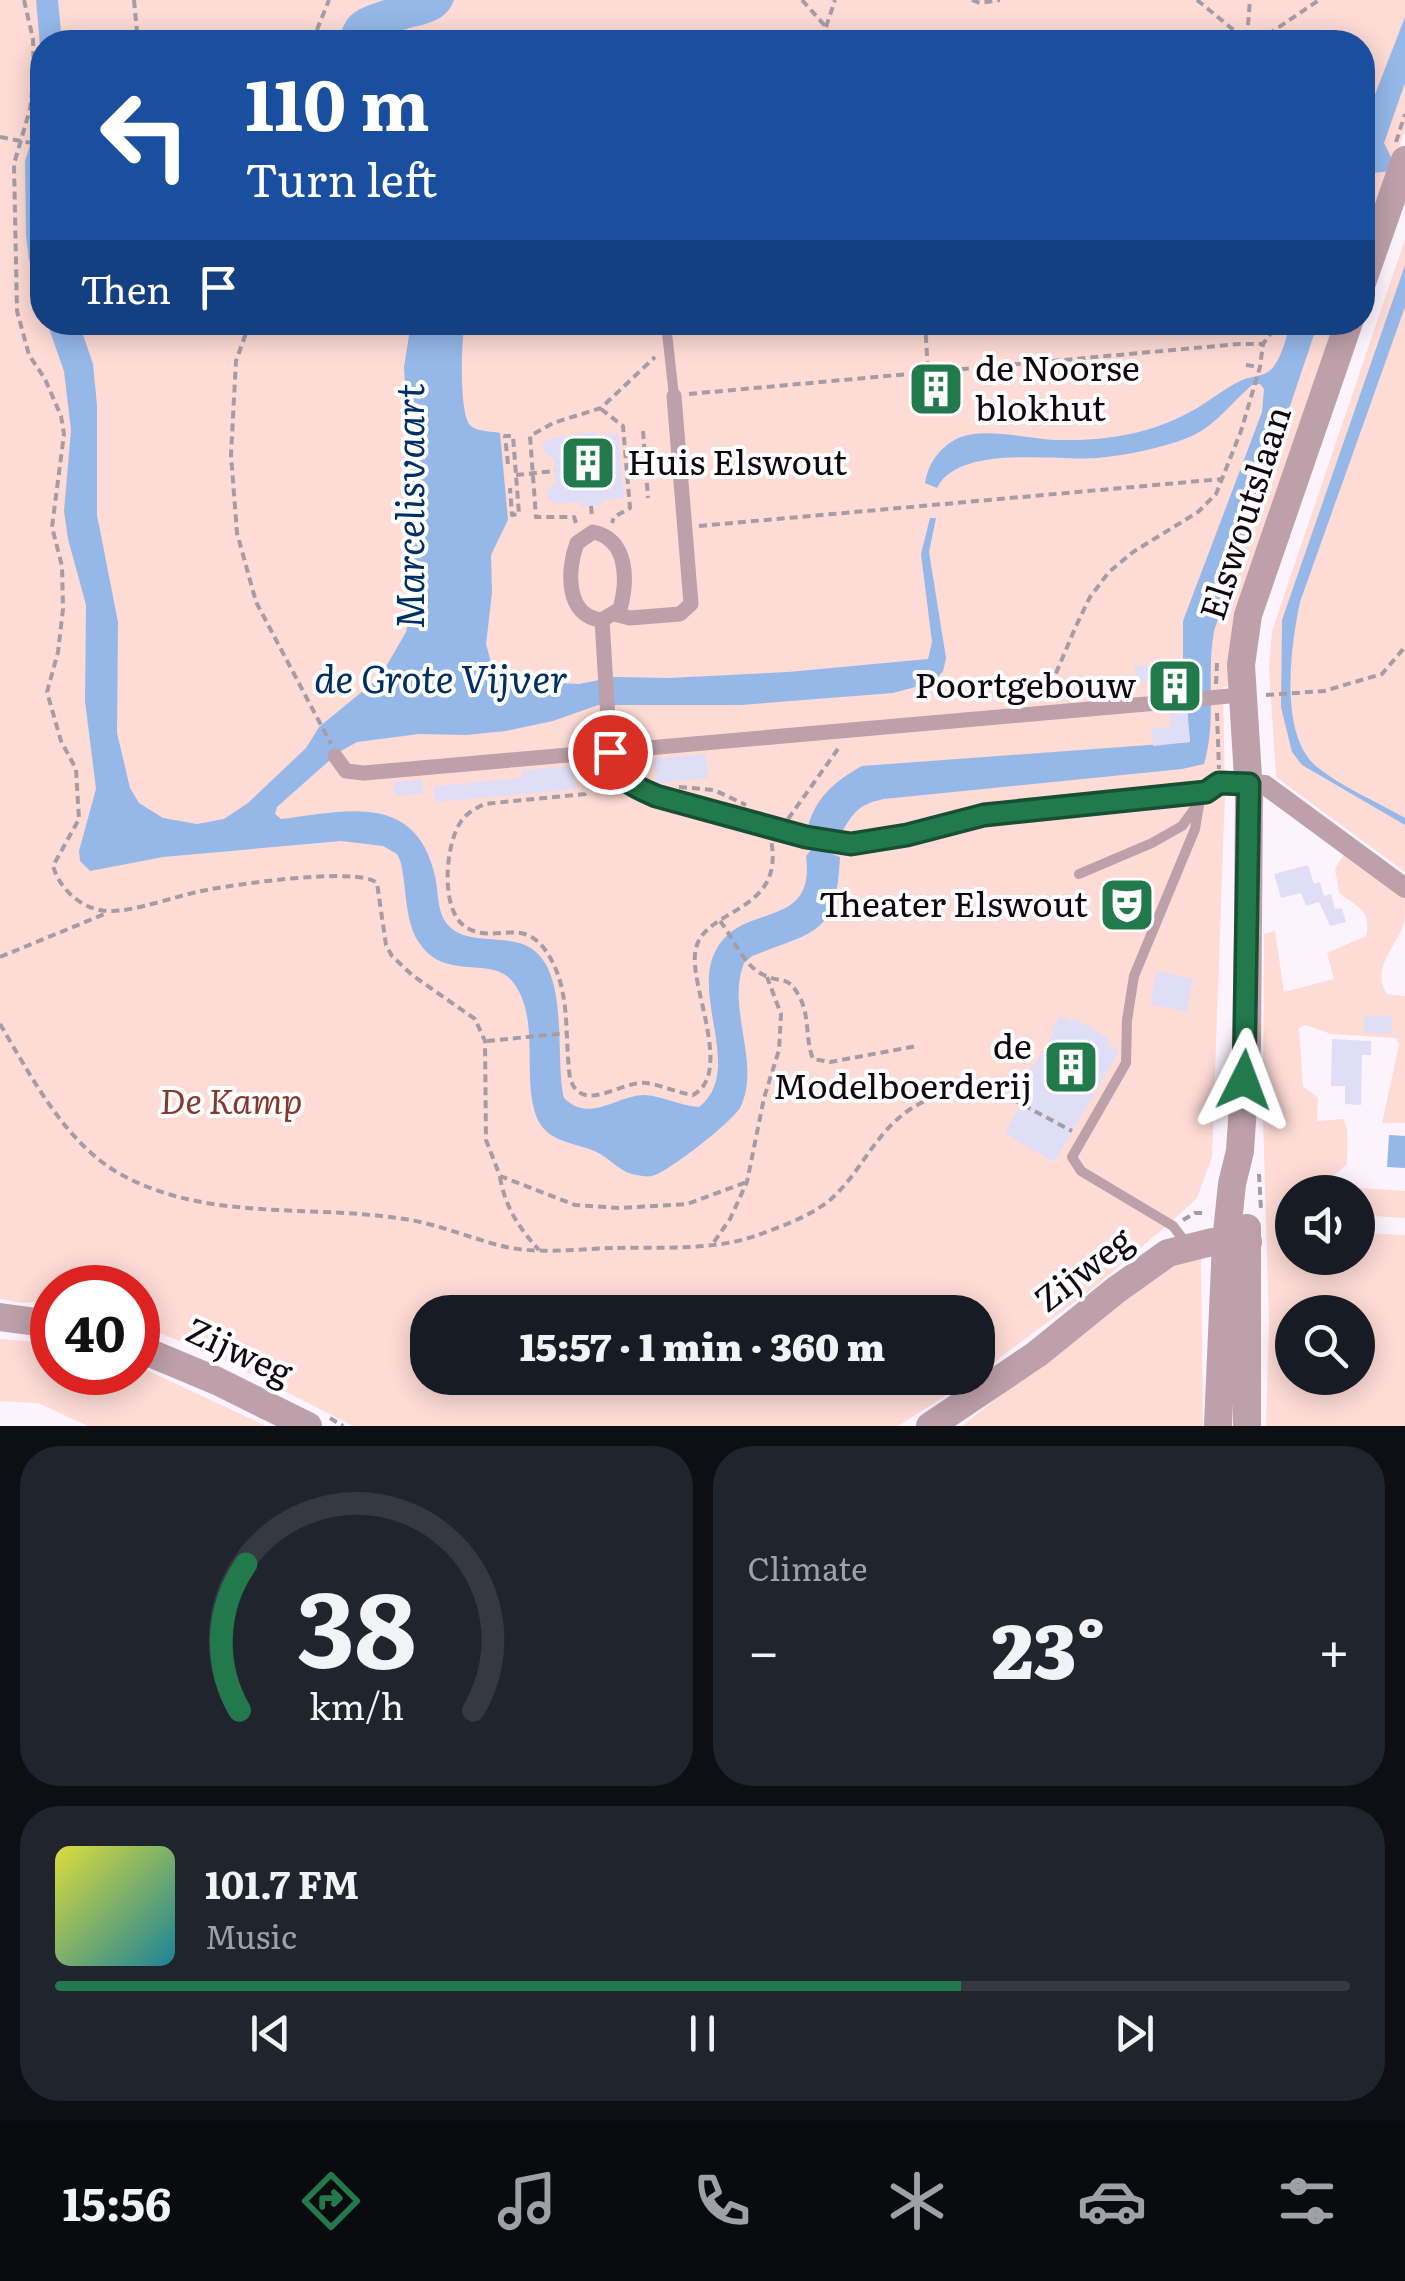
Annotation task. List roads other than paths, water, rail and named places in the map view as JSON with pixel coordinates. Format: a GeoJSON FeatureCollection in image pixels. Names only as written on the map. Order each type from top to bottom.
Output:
{"type":"FeatureCollection","features":[{"type":"Feature","properties":{"kind":"street"},"geometry":{"type":"LineString","coordinates":[[1375,241],[1399,163]]}},
{"type":"Feature","properties":{"kind":"street","name":"Elswoutslaan"},"geometry":{"type":"LineString","coordinates":[[1237,1242],[1232,1184],[1240,1151],[1247,1026],[1249,784],[1241,695],[1248,615],[1345,335]]}},
{"type":"Feature","properties":{"kind":"street"},"geometry":{"type":"LineString","coordinates":[[608,617],[620,609],[625,574],[616,543],[593,532],[582,536],[572,555],[569,577],[573,597],[589,618],[680,614],[687,611],[692,595],[674,396]]}},
{"type":"Feature","properties":{"kind":"street"},"geometry":{"type":"LineString","coordinates":[[608,617],[610,752]]}},
{"type":"Feature","properties":{"kind":"street"},"geometry":{"type":"LineString","coordinates":[[335,756],[342,768],[354,773],[1241,695]]}},
{"type":"Feature","properties":{"kind":"street"},"geometry":{"type":"LineString","coordinates":[[1249,784],[1265,785],[1405,888]]}},
{"type":"Feature","properties":{"kind":"street"},"geometry":{"type":"LineString","coordinates":[[1218,1426],[1237,1242]]}},
{"type":"Feature","properties":{"kind":"street"},"geometry":{"type":"LineString","coordinates":[[1237,1242],[1247,1426]]}},
{"type":"Feature","properties":{"kind":"street","name":"Zijweg"},"geometry":{"type":"LineString","coordinates":[[930,1426],[1037,1354],[1168,1253],[1188,1246],[1237,1242]]}},
{"type":"Feature","properties":{"kind":"street"},"geometry":{"type":"LineString","coordinates":[[0,1317],[30,1321]]}},
{"type":"Feature","properties":{"kind":"street","name":"Zijweg"},"geometry":{"type":"LineString","coordinates":[[160,1357],[217,1380],[308,1426]]}},
{"type":"Feature","properties":{"kind":"lane"},"geometry":{"type":"LineString","coordinates":[[668,335],[674,396]]}},
{"type":"Feature","properties":{"kind":"lane"},"geometry":{"type":"LineString","coordinates":[[610,752],[617,774],[656,796],[781,830],[851,844],[907,835],[984,815],[1206,792]]}},
{"type":"Feature","properties":{"kind":"lane"},"geometry":{"type":"LineString","coordinates":[[1079,874],[1152,844],[1182,826],[1206,792],[1219,783],[1249,784]]}},
{"type":"Feature","properties":{"kind":"lane"},"geometry":{"type":"LineString","coordinates":[[1188,1246],[1172,1226],[1081,1171],[1072,1157],[1126,1063],[1134,976],[1195,829],[1198,805]]}},
{"type":"Feature","properties":{"kind":"water"},"geometry":{"type":"Polygon","coordinates":[[[36,0],[58,0],[61,30],[39,30],[36,0]]]}},
{"type":"Feature","properties":{"kind":"water"},"geometry":{"type":"Polygon","coordinates":[[[384,0],[454,0],[441,17],[404,30],[342,30],[348,18],[384,0]]]}},
{"type":"Feature","properties":{"kind":"water"},"geometry":{"type":"Polygon","coordinates":[[[1405,17],[1405,83],[1384,143],[1392,159],[1392,171],[1375,173],[1375,94],[1405,17]]]}},
{"type":"Feature","properties":{"kind":"water"},"geometry":{"type":"Polygon","coordinates":[[[30,145],[30,263],[26,235],[25,161],[30,145]]]}},
{"type":"Feature","properties":{"kind":"water"},"geometry":{"type":"Polygon","coordinates":[[[1405,265],[1405,307],[1300,602],[1290,689],[1297,734],[1317,767],[1405,818],[1405,825],[1302,765],[1292,752],[1281,707],[1282,620],[1405,265]]]}},
{"type":"Feature","properties":{"kind":"water","name":"de Grote Vijver"},"geometry":{"type":"Polygon","coordinates":[[[51,335],[83,335],[93,364],[97,405],[97,515],[118,622],[117,733],[130,788],[139,803],[163,818],[197,824],[224,819],[248,803],[306,748],[319,727],[380,677],[406,632],[413,598],[414,563],[404,367],[409,335],[464,335],[466,418],[476,429],[500,433],[508,520],[491,555],[492,593],[486,644],[491,662],[503,675],[517,681],[579,684],[615,677],[788,672],[928,659],[932,642],[921,554],[930,518],[936,518],[929,552],[946,658],[943,671],[934,682],[893,693],[741,705],[598,705],[553,721],[506,731],[419,734],[357,742],[339,752],[277,807],[275,814],[281,819],[374,812],[411,829],[424,846],[434,872],[447,924],[464,935],[527,946],[541,957],[555,993],[564,1098],[584,1108],[645,1095],[699,1107],[712,1092],[717,1074],[709,991],[715,952],[742,925],[788,906],[800,896],[806,880],[806,856],[811,850],[840,857],[834,902],[819,926],[744,963],[739,998],[746,1089],[736,1113],[700,1145],[660,1173],[644,1176],[631,1174],[598,1153],[562,1140],[543,1128],[533,1106],[529,1032],[521,996],[503,974],[454,965],[429,954],[410,923],[400,860],[383,846],[341,841],[163,857],[90,871],[80,861],[79,851],[96,789],[85,701],[86,605],[64,511],[71,430],[64,371],[51,335]]]}},
{"type":"Feature","properties":{"kind":"water"},"geometry":{"type":"Polygon","coordinates":[[[1287,335],[1314,335],[1214,631],[1210,731],[1204,764],[884,799],[859,810],[842,832],[808,826],[828,790],[862,766],[1190,742],[1183,621],[1262,412],[1264,389],[1260,384],[1252,385],[1206,428],[1165,445],[1097,458],[986,460],[948,474],[937,488],[925,483],[932,462],[961,437],[997,434],[1093,439],[1142,431],[1195,409],[1240,381],[1271,370],[1287,335]]]}},
{"type":"Feature","properties":{"kind":"water"},"geometry":{"type":"Polygon","coordinates":[[[1389,1135],[1405,1136],[1405,1168],[1387,1167],[1389,1135]]]}},
{"type":"Feature","properties":{"kind":"place","name":"de Noorse blokhut"},"geometry":{"type":"Point","coordinates":[936,389]}},
{"type":"Feature","properties":{"kind":"place","name":"Huis Elswout"},"geometry":{"type":"Point","coordinates":[588,463]}},
{"type":"Feature","properties":{"kind":"place","name":"Poortgebouw"},"geometry":{"type":"Point","coordinates":[1175,686]}},
{"type":"Feature","properties":{"kind":"place","name":"Theater Elswout"},"geometry":{"type":"Point","coordinates":[1127,905]}},
{"type":"Feature","properties":{"kind":"place","name":"de Modelboerderij"},"geometry":{"type":"Point","coordinates":[1071,1067]}},
{"type":"Feature","properties":{"kind":"water label","name":"Marcelisvaart"},"geometry":{"type":"Point","coordinates":[411,506]}},
{"type":"Feature","properties":{"kind":"park label","name":"De Kamp"},"geometry":{"type":"Point","coordinates":[231,1102]}}]}
